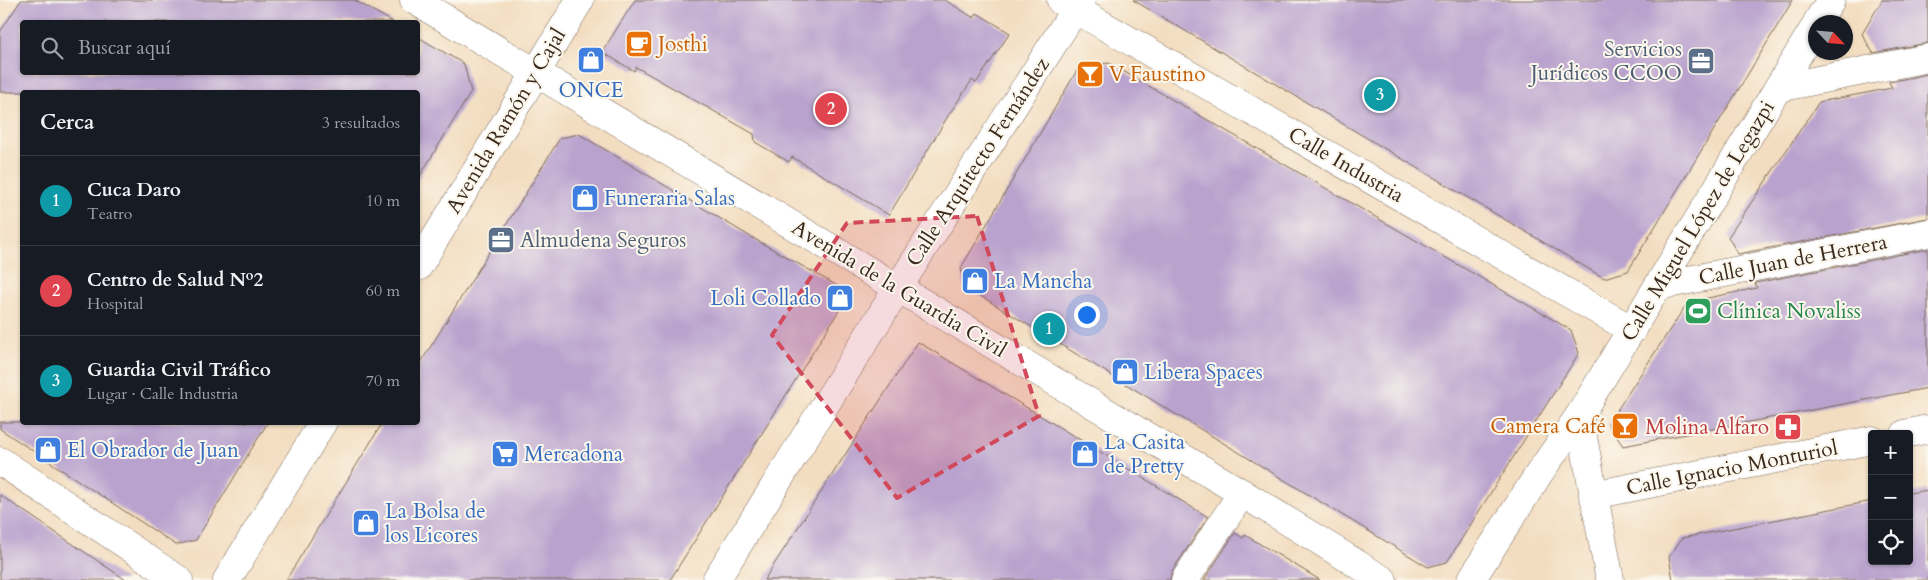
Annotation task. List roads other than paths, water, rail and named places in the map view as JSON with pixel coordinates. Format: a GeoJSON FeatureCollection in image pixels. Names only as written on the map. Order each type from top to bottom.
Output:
{"type":"FeatureCollection","features":[{"type":"Feature","properties":{"kind":"street","name":"Avenida de la Guardia Civil"},"geometry":{"type":"LineString","coordinates":[[414,0],[1242,493],[1383,580]]}},
{"type":"Feature","properties":{"kind":"street","name":"Avenida Ramón y Cajal"},"geometry":{"type":"LineString","coordinates":[[420,264],[580,0]]}},
{"type":"Feature","properties":{"kind":"street","name":"Calle Miguel López de Legazpi"},"geometry":{"type":"LineString","coordinates":[[1822,15],[1831,0]]}},
{"type":"Feature","properties":{"kind":"street","name":"Calle Arquitecto Fernández"},"geometry":{"type":"LineString","coordinates":[[716,580],[898,288],[1072,3]]}},
{"type":"Feature","properties":{"kind":"street","name":"Calle Industria"},"geometry":{"type":"LineString","coordinates":[[1072,3],[1632,330]]}},
{"type":"Feature","properties":{"kind":"street","name":"Calle Miguel López de Legazpi"},"geometry":{"type":"LineString","coordinates":[[1471,580],[1540,472],[1579,416],[1808,37]]}},
{"type":"Feature","properties":{"kind":"street"},"geometry":{"type":"LineString","coordinates":[[1778,88],[1928,58]]}},
{"type":"Feature","properties":{"kind":"street","name":"Calle Juan de Herrera"},"geometry":{"type":"LineString","coordinates":[[1658,286],[1928,233]]}},
{"type":"Feature","properties":{"kind":"street"},"geometry":{"type":"LineString","coordinates":[[1579,416],[1610,580]]}},
{"type":"Feature","properties":{"kind":"street"},"geometry":{"type":"LineString","coordinates":[[227,580],[321,425]]}},
{"type":"Feature","properties":{"kind":"street"},"geometry":{"type":"LineString","coordinates":[[1913,432],[1928,429]]}},
{"type":"Feature","properties":{"kind":"street","name":"Calle Ignacio Monturiol"},"geometry":{"type":"LineString","coordinates":[[1593,495],[1868,441]]}},
{"type":"Feature","properties":{"kind":"street"},"geometry":{"type":"LineString","coordinates":[[0,461],[179,580]]}},
{"type":"Feature","properties":{"kind":"street"},"geometry":{"type":"LineString","coordinates":[[1185,580],[1242,493]]}},
{"type":"Feature","properties":{"kind":"place","name":"Josthi"},"geometry":{"type":"Point","coordinates":[639,44]}},
{"type":"Feature","properties":{"kind":"place","name":"ONCE"},"geometry":{"type":"Point","coordinates":[591,60]}},
{"type":"Feature","properties":{"kind":"place","name":"Servicios Jurídicos CCOO"},"geometry":{"type":"Point","coordinates":[1701,61]}},
{"type":"Feature","properties":{"kind":"place","name":"V Faustino"},"geometry":{"type":"Point","coordinates":[1090,74]}},
{"type":"Feature","properties":{"kind":"place","name":"Guardia Civil Tráfico"},"geometry":{"type":"Point","coordinates":[1380,95]}},
{"type":"Feature","properties":{"kind":"place","name":"Centro de Salud Nº2"},"geometry":{"type":"Point","coordinates":[831,109]}},
{"type":"Feature","properties":{"kind":"place","name":"Funeraria Salas"},"geometry":{"type":"Point","coordinates":[585,198]}},
{"type":"Feature","properties":{"kind":"place","name":"Almudena Seguros"},"geometry":{"type":"Point","coordinates":[501,240]}},
{"type":"Feature","properties":{"kind":"place","name":"La Mancha"},"geometry":{"type":"Point","coordinates":[975,281]}},
{"type":"Feature","properties":{"kind":"place","name":"Loli Collado"},"geometry":{"type":"Point","coordinates":[840,298]}},
{"type":"Feature","properties":{"kind":"place","name":"Clínica Novaliss"},"geometry":{"type":"Point","coordinates":[1698,311]}},
{"type":"Feature","properties":{"kind":"place","name":"Cuca Daro"},"geometry":{"type":"Point","coordinates":[1049,329]}},
{"type":"Feature","properties":{"kind":"place","name":"Libera Spaces"},"geometry":{"type":"Point","coordinates":[1125,372]}},
{"type":"Feature","properties":{"kind":"place","name":"Camera Café"},"geometry":{"type":"Point","coordinates":[1625,426]}},
{"type":"Feature","properties":{"kind":"place","name":"Molina Alfaro"},"geometry":{"type":"Point","coordinates":[1788,427]}},
{"type":"Feature","properties":{"kind":"place","name":"El Obrador de Juan"},"geometry":{"type":"Point","coordinates":[48,450]}},
{"type":"Feature","properties":{"kind":"place","name":"Mercadona"},"geometry":{"type":"Point","coordinates":[505,454]}},
{"type":"Feature","properties":{"kind":"place","name":"La Casita de Pretty"},"geometry":{"type":"Point","coordinates":[1085,454]}},
{"type":"Feature","properties":{"kind":"place","name":"La Bolsa de los Licores"},"geometry":{"type":"Point","coordinates":[366,523]}}]}
